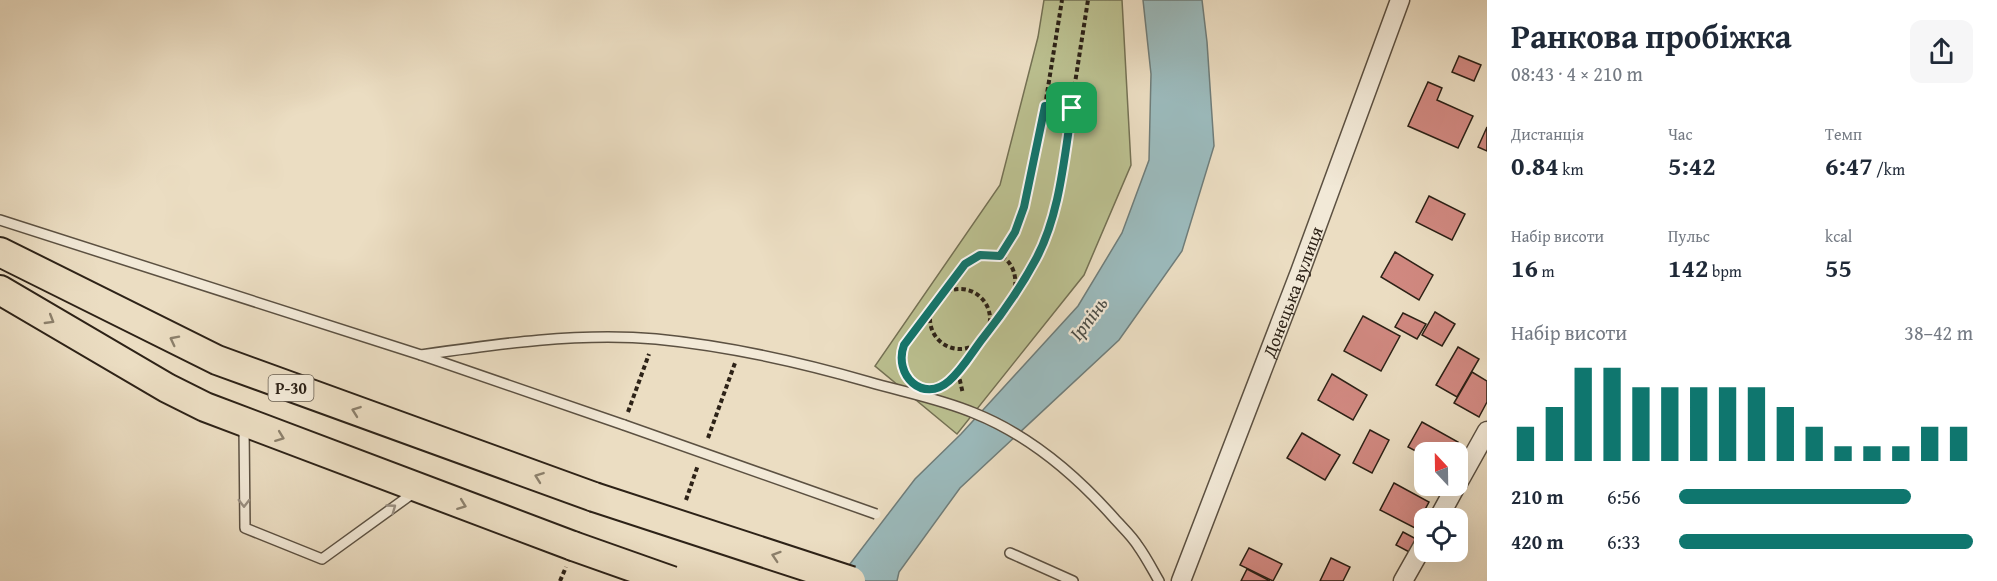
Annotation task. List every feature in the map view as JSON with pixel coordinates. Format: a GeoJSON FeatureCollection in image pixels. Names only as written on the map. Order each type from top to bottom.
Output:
{"type":"FeatureCollection","features":[{"type":"Feature","properties":{"kind":"main road","name":"Р-30"},"geometry":{"type":"LineString","coordinates":[[0,252],[217,360],[594,497],[851,581]]}},
{"type":"Feature","properties":{"kind":"main road"},"geometry":{"type":"LineString","coordinates":[[0,290],[176,393],[244,423],[419,489],[569,557],[672,581]]}},
{"type":"Feature","properties":{"kind":"street","name":"Донецька вулиця"},"geometry":{"type":"LineString","coordinates":[[1181,581],[1300,272],[1401,0]]}},
{"type":"Feature","properties":{"kind":"street"},"geometry":{"type":"LineString","coordinates":[[1468,465],[1487,431]]}},
{"type":"Feature","properties":{"kind":"street"},"geometry":{"type":"LineString","coordinates":[[1403,581],[1414,562]]}},
{"type":"Feature","properties":{"kind":"lane"},"geometry":{"type":"LineString","coordinates":[[0,220],[421,356],[876,514]]}},
{"type":"Feature","properties":{"kind":"lane"},"geometry":{"type":"LineString","coordinates":[[421,356],[504,344],[579,338],[654,339],[775,358],[976,413],[1025,438],[1096,497],[1138,544],[1159,581]]}},
{"type":"Feature","properties":{"kind":"lane"},"geometry":{"type":"LineString","coordinates":[[244,423],[245,528],[322,559],[419,489]]}},
{"type":"Feature","properties":{"kind":"lane"},"geometry":{"type":"LineString","coordinates":[[1010,553],[1073,581]]}},
{"type":"Feature","properties":{"kind":"path"},"geometry":{"type":"LineString","coordinates":[[1000,256],[1015,232],[1024,207],[1045,106],[1062,0]]}},
{"type":"Feature","properties":{"kind":"path"},"geometry":{"type":"LineString","coordinates":[[935,388],[950,380],[983,338],[1013,297],[1037,257],[1053,214],[1088,0]]}},
{"type":"Feature","properties":{"kind":"path"},"geometry":{"type":"LineString","coordinates":[[1045,106],[1072,108]]}},
{"type":"Feature","properties":{"kind":"path"},"geometry":{"type":"LineString","coordinates":[[909,380],[901,365],[904,345],[972,259],[987,254],[1000,256],[1012,264],[1017,280],[1013,297]]}},
{"type":"Feature","properties":{"kind":"path"},"geometry":{"type":"LineString","coordinates":[[958,290],[975,293],[987,306],[989,314],[987,331],[983,338],[977,344],[961,349],[945,345],[934,333],[931,325],[931,317],[937,301],[943,295],[958,290]]}},
{"type":"Feature","properties":{"kind":"path"},"geometry":{"type":"LineString","coordinates":[[624,425],[654,339]]}},
{"type":"Feature","properties":{"kind":"path"},"geometry":{"type":"LineString","coordinates":[[560,581],[569,557]]}},
{"type":"Feature","properties":{"kind":"green space"},"geometry":{"type":"Polygon","coordinates":[[[1044,0],[1122,0],[1131,165],[1084,275],[957,434],[875,366],[1000,185],[1038,37],[1044,0]]]}},
{"type":"Feature","properties":{"kind":"water","name":"Ірпінь"},"geometry":{"type":"Polygon","coordinates":[[[1143,0],[1202,0],[1214,146],[1182,251],[1119,340],[960,488],[899,572],[897,581],[837,581],[915,479],[961,434],[1078,306],[1122,233],[1149,160],[1151,74],[1143,0]]]}},
{"type":"Feature","properties":{"kind":"building"},"geometry":{"type":"Polygon","coordinates":[[[1459,56],[1481,65],[1474,81],[1452,72],[1459,56]]]}},
{"type":"Feature","properties":{"kind":"building"},"geometry":{"type":"Polygon","coordinates":[[[1428,82],[1442,88],[1437,100],[1473,116],[1458,148],[1408,126],[1428,82]]]}},
{"type":"Feature","properties":{"kind":"building"},"geometry":{"type":"Polygon","coordinates":[[[1487,127],[1487,151],[1478,147],[1487,127]]]}},
{"type":"Feature","properties":{"kind":"building"},"geometry":{"type":"Polygon","coordinates":[[[1429,196],[1465,214],[1452,240],[1416,222],[1429,196]]]}},
{"type":"Feature","properties":{"kind":"building"},"geometry":{"type":"Polygon","coordinates":[[[1395,252],[1433,275],[1419,300],[1381,277],[1395,252]]]}},
{"type":"Feature","properties":{"kind":"building"},"geometry":{"type":"Polygon","coordinates":[[[1435,312],[1455,324],[1442,346],[1422,335],[1435,312]]]}},
{"type":"Feature","properties":{"kind":"building"},"geometry":{"type":"Polygon","coordinates":[[[1403,313],[1426,324],[1417,339],[1395,327],[1403,313]]]}},
{"type":"Feature","properties":{"kind":"building"},"geometry":{"type":"Polygon","coordinates":[[[1363,316],[1400,336],[1381,371],[1344,351],[1363,316]]]}},
{"type":"Feature","properties":{"kind":"building"},"geometry":{"type":"Polygon","coordinates":[[[1458,347],[1479,359],[1457,397],[1436,385],[1458,347]]]}},
{"type":"Feature","properties":{"kind":"building"},"geometry":{"type":"Polygon","coordinates":[[[1472,372],[1487,381],[1487,402],[1479,417],[1454,403],[1472,372]]]}},
{"type":"Feature","properties":{"kind":"building"},"geometry":{"type":"Polygon","coordinates":[[[1332,374],[1367,395],[1353,420],[1318,400],[1332,374]]]}},
{"type":"Feature","properties":{"kind":"building"},"geometry":{"type":"Polygon","coordinates":[[[1422,422],[1458,442],[1414,442],[1414,450],[1408,447],[1422,422]]]}},
{"type":"Feature","properties":{"kind":"building"},"geometry":{"type":"Polygon","coordinates":[[[1370,430],[1389,440],[1372,473],[1353,463],[1370,430]]]}},
{"type":"Feature","properties":{"kind":"building"},"geometry":{"type":"Polygon","coordinates":[[[1302,433],[1340,455],[1325,480],[1287,458],[1302,433]]]}},
{"type":"Feature","properties":{"kind":"building"},"geometry":{"type":"Polygon","coordinates":[[[1394,483],[1414,496],[1429,502],[1426,508],[1414,508],[1414,527],[1380,510],[1394,483]]]}},
{"type":"Feature","properties":{"kind":"building"},"geometry":{"type":"Polygon","coordinates":[[[1403,532],[1414,538],[1413,554],[1396,545],[1403,532]]]}},
{"type":"Feature","properties":{"kind":"building"},"geometry":{"type":"Polygon","coordinates":[[[1249,548],[1282,564],[1273,581],[1240,565],[1249,548]]]}},
{"type":"Feature","properties":{"kind":"building"},"geometry":{"type":"Polygon","coordinates":[[[1331,558],[1350,567],[1343,581],[1320,581],[1331,558]]]}},
{"type":"Feature","properties":{"kind":"building"},"geometry":{"type":"Polygon","coordinates":[[[1247,569],[1270,581],[1241,581],[1247,569]]]}},
{"type":"Feature","properties":{"kind":"route"},"geometry":{"type":"LineString","coordinates":[[1045,106],[1072,108],[1053,214],[1037,257],[995,324],[950,380],[935,388],[926,389],[918,386],[903,371],[900,359],[904,345],[965,264],[980,255],[1000,256],[1015,232],[1024,207],[1045,106]]}}]}
